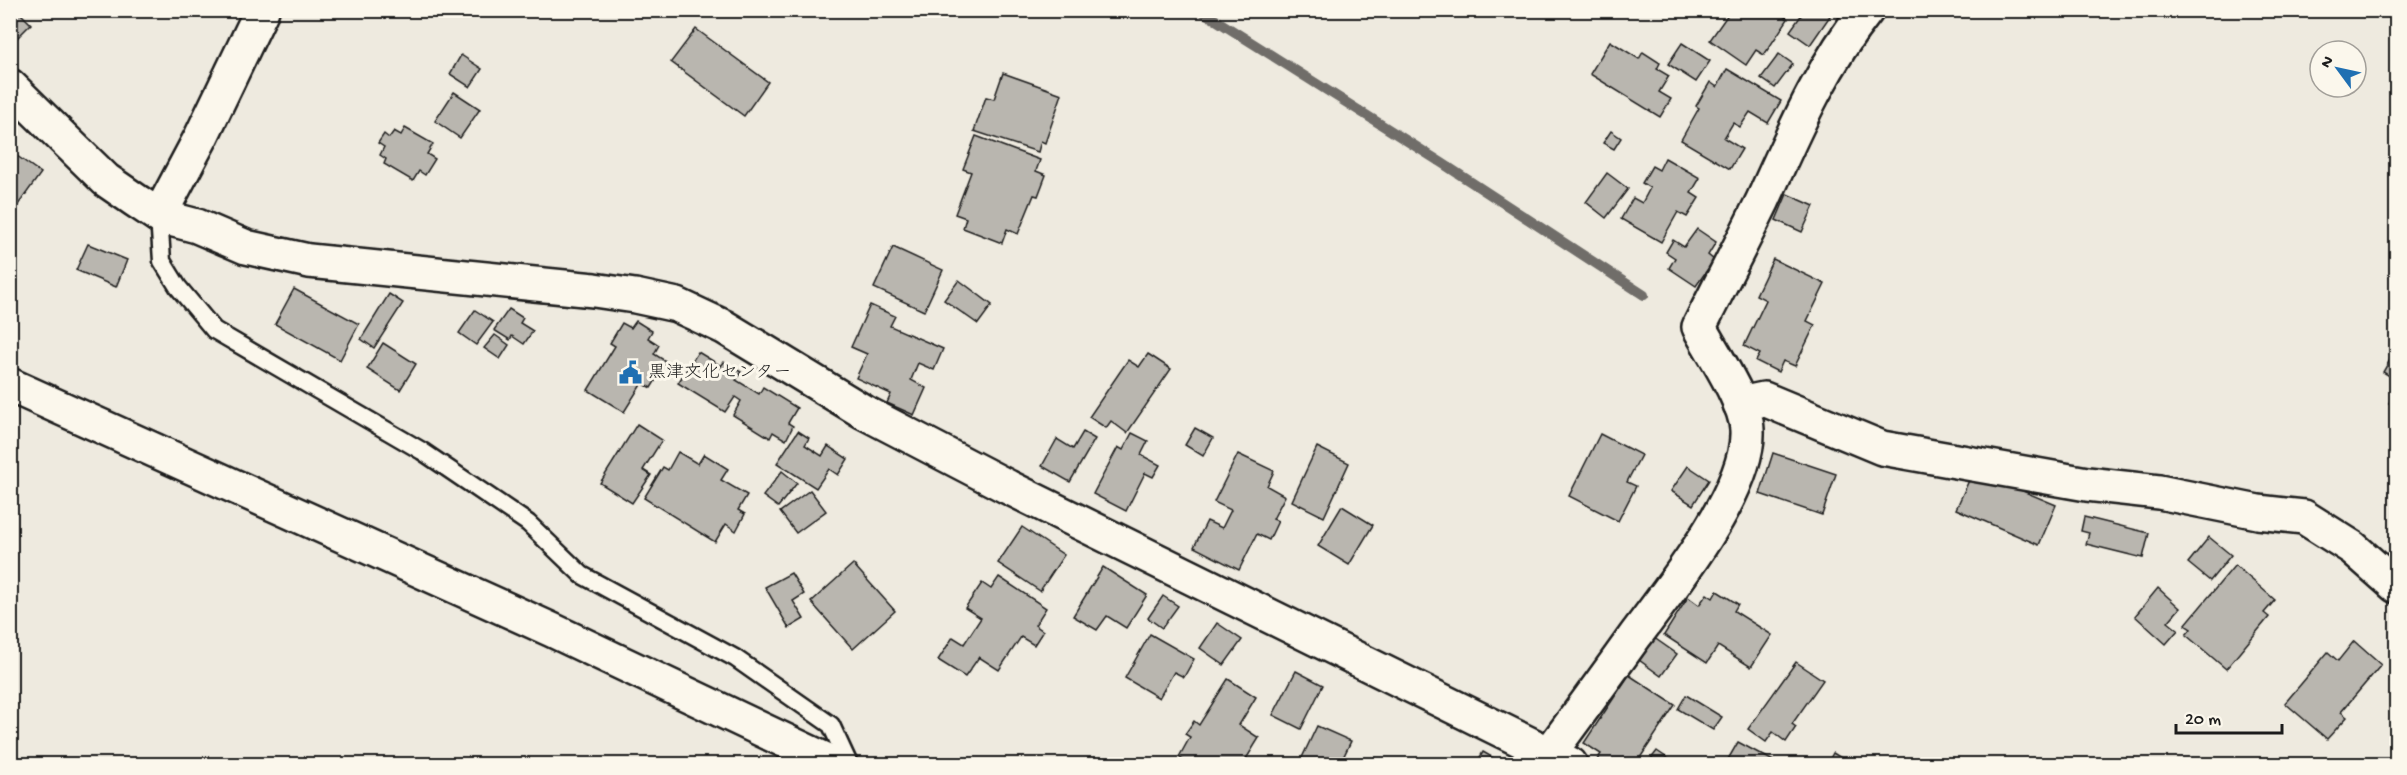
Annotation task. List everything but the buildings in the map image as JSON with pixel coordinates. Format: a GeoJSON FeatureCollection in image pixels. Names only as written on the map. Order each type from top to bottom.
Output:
{"type":"FeatureCollection","features":[{"type":"Feature","properties":{"kind":"street"},"geometry":{"type":"LineString","coordinates":[[159,216],[201,137],[262,10]]}},
{"type":"Feature","properties":{"kind":"street"},"geometry":{"type":"LineString","coordinates":[[10,86],[105,180],[159,216],[197,226],[246,247],[309,261],[594,290],[677,305],[724,327],[864,412],[1008,488],[1559,759],[1706,537],[1743,465],[1747,430],[1740,404],[1699,327],[1762,202],[1806,105],[1844,39],[1866,10]]}},
{"type":"Feature","properties":{"kind":"street"},"geometry":{"type":"LineString","coordinates":[[10,385],[552,630],[834,765]]}},
{"type":"Feature","properties":{"kind":"street"},"geometry":{"type":"LineString","coordinates":[[1740,404],[1764,399],[1882,448],[2087,484],[2159,492],[2258,512],[2304,517],[2353,548],[2397,586]]}},
{"type":"Feature","properties":{"kind":"lane"},"geometry":{"type":"LineString","coordinates":[[159,216],[162,261],[178,287],[213,330],[432,458],[528,523],[582,575],[735,658],[831,725],[849,765]]}},
{"type":"Feature","properties":{"kind":"waterway"},"geometry":{"type":"LineString","coordinates":[[1200,10],[1442,163],[1644,295]]}},
{"type":"Feature","properties":{"kind":"place","name":"黒津文化センター"},"geometry":{"type":"Point","coordinates":[630,373]}}]}
